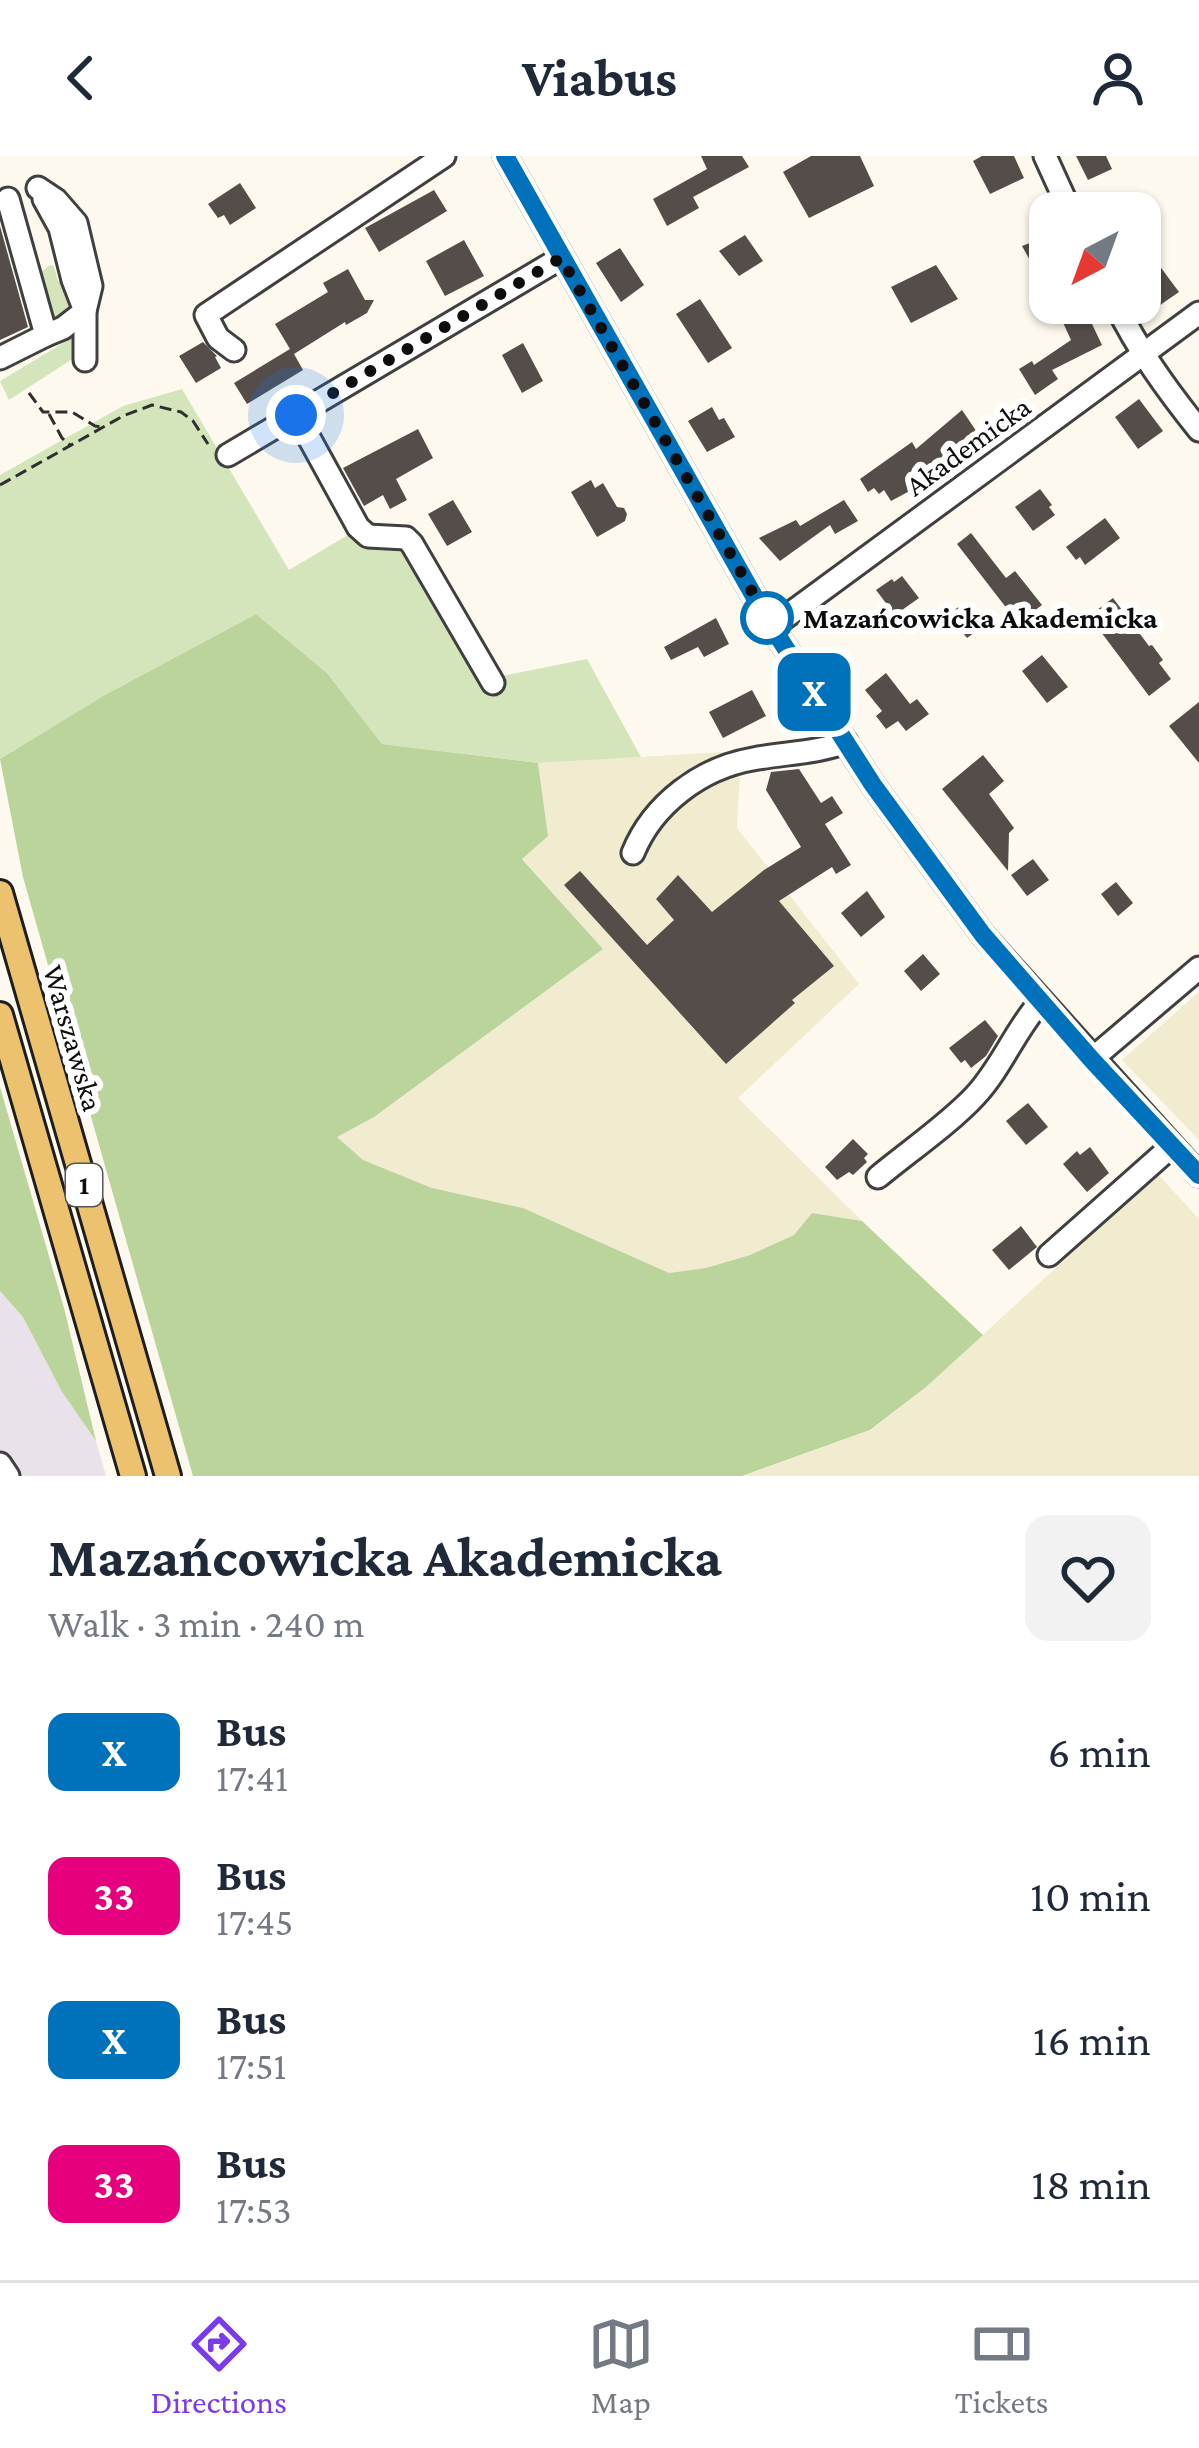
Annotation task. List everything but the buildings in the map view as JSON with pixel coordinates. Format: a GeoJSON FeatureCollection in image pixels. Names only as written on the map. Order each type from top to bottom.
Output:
{"type":"FeatureCollection","features":[{"type":"Feature","properties":{"kind":"main road","name":"Warszawska"},"geometry":{"type":"LineString","coordinates":[[0,893],[168,1476]]}},
{"type":"Feature","properties":{"kind":"main road","name":"1"},"geometry":{"type":"LineString","coordinates":[[0,1015],[133,1476]]}},
{"type":"Feature","properties":{"kind":"street"},"geometry":{"type":"LineString","coordinates":[[234,350],[218,338],[206,315],[444,156]]}},
{"type":"Feature","properties":{"kind":"street"},"geometry":{"type":"LineString","coordinates":[[505,156],[772,627],[926,861],[983,935],[1199,1175]]}},
{"type":"Feature","properties":{"kind":"street"},"geometry":{"type":"LineString","coordinates":[[1045,156],[1061,192]]}},
{"type":"Feature","properties":{"kind":"street"},"geometry":{"type":"LineString","coordinates":[[38,188],[76,223],[91,286],[85,311],[85,359]]}},
{"type":"Feature","properties":{"kind":"street"},"geometry":{"type":"LineString","coordinates":[[8,199],[46,335]]}},
{"type":"Feature","properties":{"kind":"street"},"geometry":{"type":"LineString","coordinates":[[228,455],[561,258]]}},
{"type":"Feature","properties":{"kind":"street"},"geometry":{"type":"LineString","coordinates":[[0,358],[77,320],[85,311]]}},
{"type":"Feature","properties":{"kind":"street","name":"Akademicka"},"geometry":{"type":"LineString","coordinates":[[772,627],[1199,314]]}},
{"type":"Feature","properties":{"kind":"street"},"geometry":{"type":"LineString","coordinates":[[1126,324],[1143,355],[1199,430]]}},
{"type":"Feature","properties":{"kind":"street"},"geometry":{"type":"LineString","coordinates":[[296,415],[358,526],[368,536],[406,538],[412,544],[493,683]]}},
{"type":"Feature","properties":{"kind":"street"},"geometry":{"type":"LineString","coordinates":[[633,853],[643,830],[663,806],[720,767],[846,742]]}},
{"type":"Feature","properties":{"kind":"street"},"geometry":{"type":"LineString","coordinates":[[1092,1060],[1199,968]]}},
{"type":"Feature","properties":{"kind":"street"},"geometry":{"type":"LineString","coordinates":[[878,1177],[975,1096],[1041,1001]]}},
{"type":"Feature","properties":{"kind":"street"},"geometry":{"type":"LineString","coordinates":[[1049,1255],[1172,1146]]}},
{"type":"Feature","properties":{"kind":"street"},"geometry":{"type":"LineString","coordinates":[[0,1464],[8,1476]]}},
{"type":"Feature","properties":{"kind":"path"},"geometry":{"type":"LineString","coordinates":[[29,393],[43,412],[72,412],[104,427]]}},
{"type":"Feature","properties":{"kind":"path"},"geometry":{"type":"LineString","coordinates":[[0,485],[152,406],[181,412],[213,451],[220,457],[228,455]]}},
{"type":"Feature","properties":{"kind":"path"},"geometry":{"type":"LineString","coordinates":[[48,413],[70,446]]}},
{"type":"Feature","properties":{"kind":"shaded area"},"geometry":{"type":"Polygon","coordinates":[[[741,751],[737,828],[859,984],[738,1098],[862,1221],[812,1213],[794,1235],[750,1255],[669,1273],[523,1208],[432,1188],[363,1160],[336,1136],[374,1117],[603,949],[522,858],[548,836],[538,763],[741,751]]]}},
{"type":"Feature","properties":{"kind":"shaded area"},"geometry":{"type":"Polygon","coordinates":[[[1199,992],[1199,1140],[1122,1060],[1199,992]]]}},
{"type":"Feature","properties":{"kind":"shaded area"},"geometry":{"type":"Polygon","coordinates":[[[1158,1174],[1199,1219],[1199,1476],[743,1476],[871,1430],[926,1387],[1158,1174]]]}},
{"type":"Feature","properties":{"kind":"shaded area"},"geometry":{"type":"Polygon","coordinates":[[[0,1291],[23,1317],[62,1392],[96,1441],[106,1476],[0,1476],[0,1291]]]}},
{"type":"Feature","properties":{"kind":"green space"},"geometry":{"type":"Polygon","coordinates":[[[50,265],[58,281],[65,279],[72,311],[51,329],[38,274],[50,265]]]}},
{"type":"Feature","properties":{"kind":"green space"},"geometry":{"type":"Polygon","coordinates":[[[70,339],[76,341],[79,352],[74,358],[9,400],[0,381],[70,339]]]}},
{"type":"Feature","properties":{"kind":"green space"},"geometry":{"type":"Polygon","coordinates":[[[182,389],[289,570],[353,532],[400,548],[414,563],[481,680],[587,659],[641,757],[538,763],[382,744],[327,673],[256,614],[103,696],[0,759],[0,475],[123,406],[182,389]]]}},
{"type":"Feature","properties":{"kind":"green space"},"geometry":{"type":"Polygon","coordinates":[[[256,614],[327,673],[382,744],[538,763],[548,836],[522,859],[603,949],[374,1117],[337,1137],[363,1160],[432,1188],[523,1208],[669,1273],[750,1255],[794,1235],[812,1213],[862,1221],[983,1335],[870,1430],[742,1476],[193,1476],[23,877],[0,759],[103,696],[256,614]]]}},
{"type":"Feature","properties":{"kind":"green space"},"geometry":{"type":"Polygon","coordinates":[[[0,1087],[64,1308],[96,1441],[62,1392],[23,1317],[0,1291],[0,1087]]]}},
{"type":"Feature","properties":{"kind":"bus line","name":"X"},"geometry":{"type":"LineString","coordinates":[[505,156],[767,619],[873,785],[983,935],[1199,1175]]}},
{"type":"Feature","properties":{"kind":"place","name":"Mazańcowicka Akademicka"},"geometry":{"type":"Point","coordinates":[767,618]}},
{"type":"Feature","properties":{"kind":"route"},"geometry":{"type":"LineString","coordinates":[[296,415],[561,258],[767,618]]}}]}
